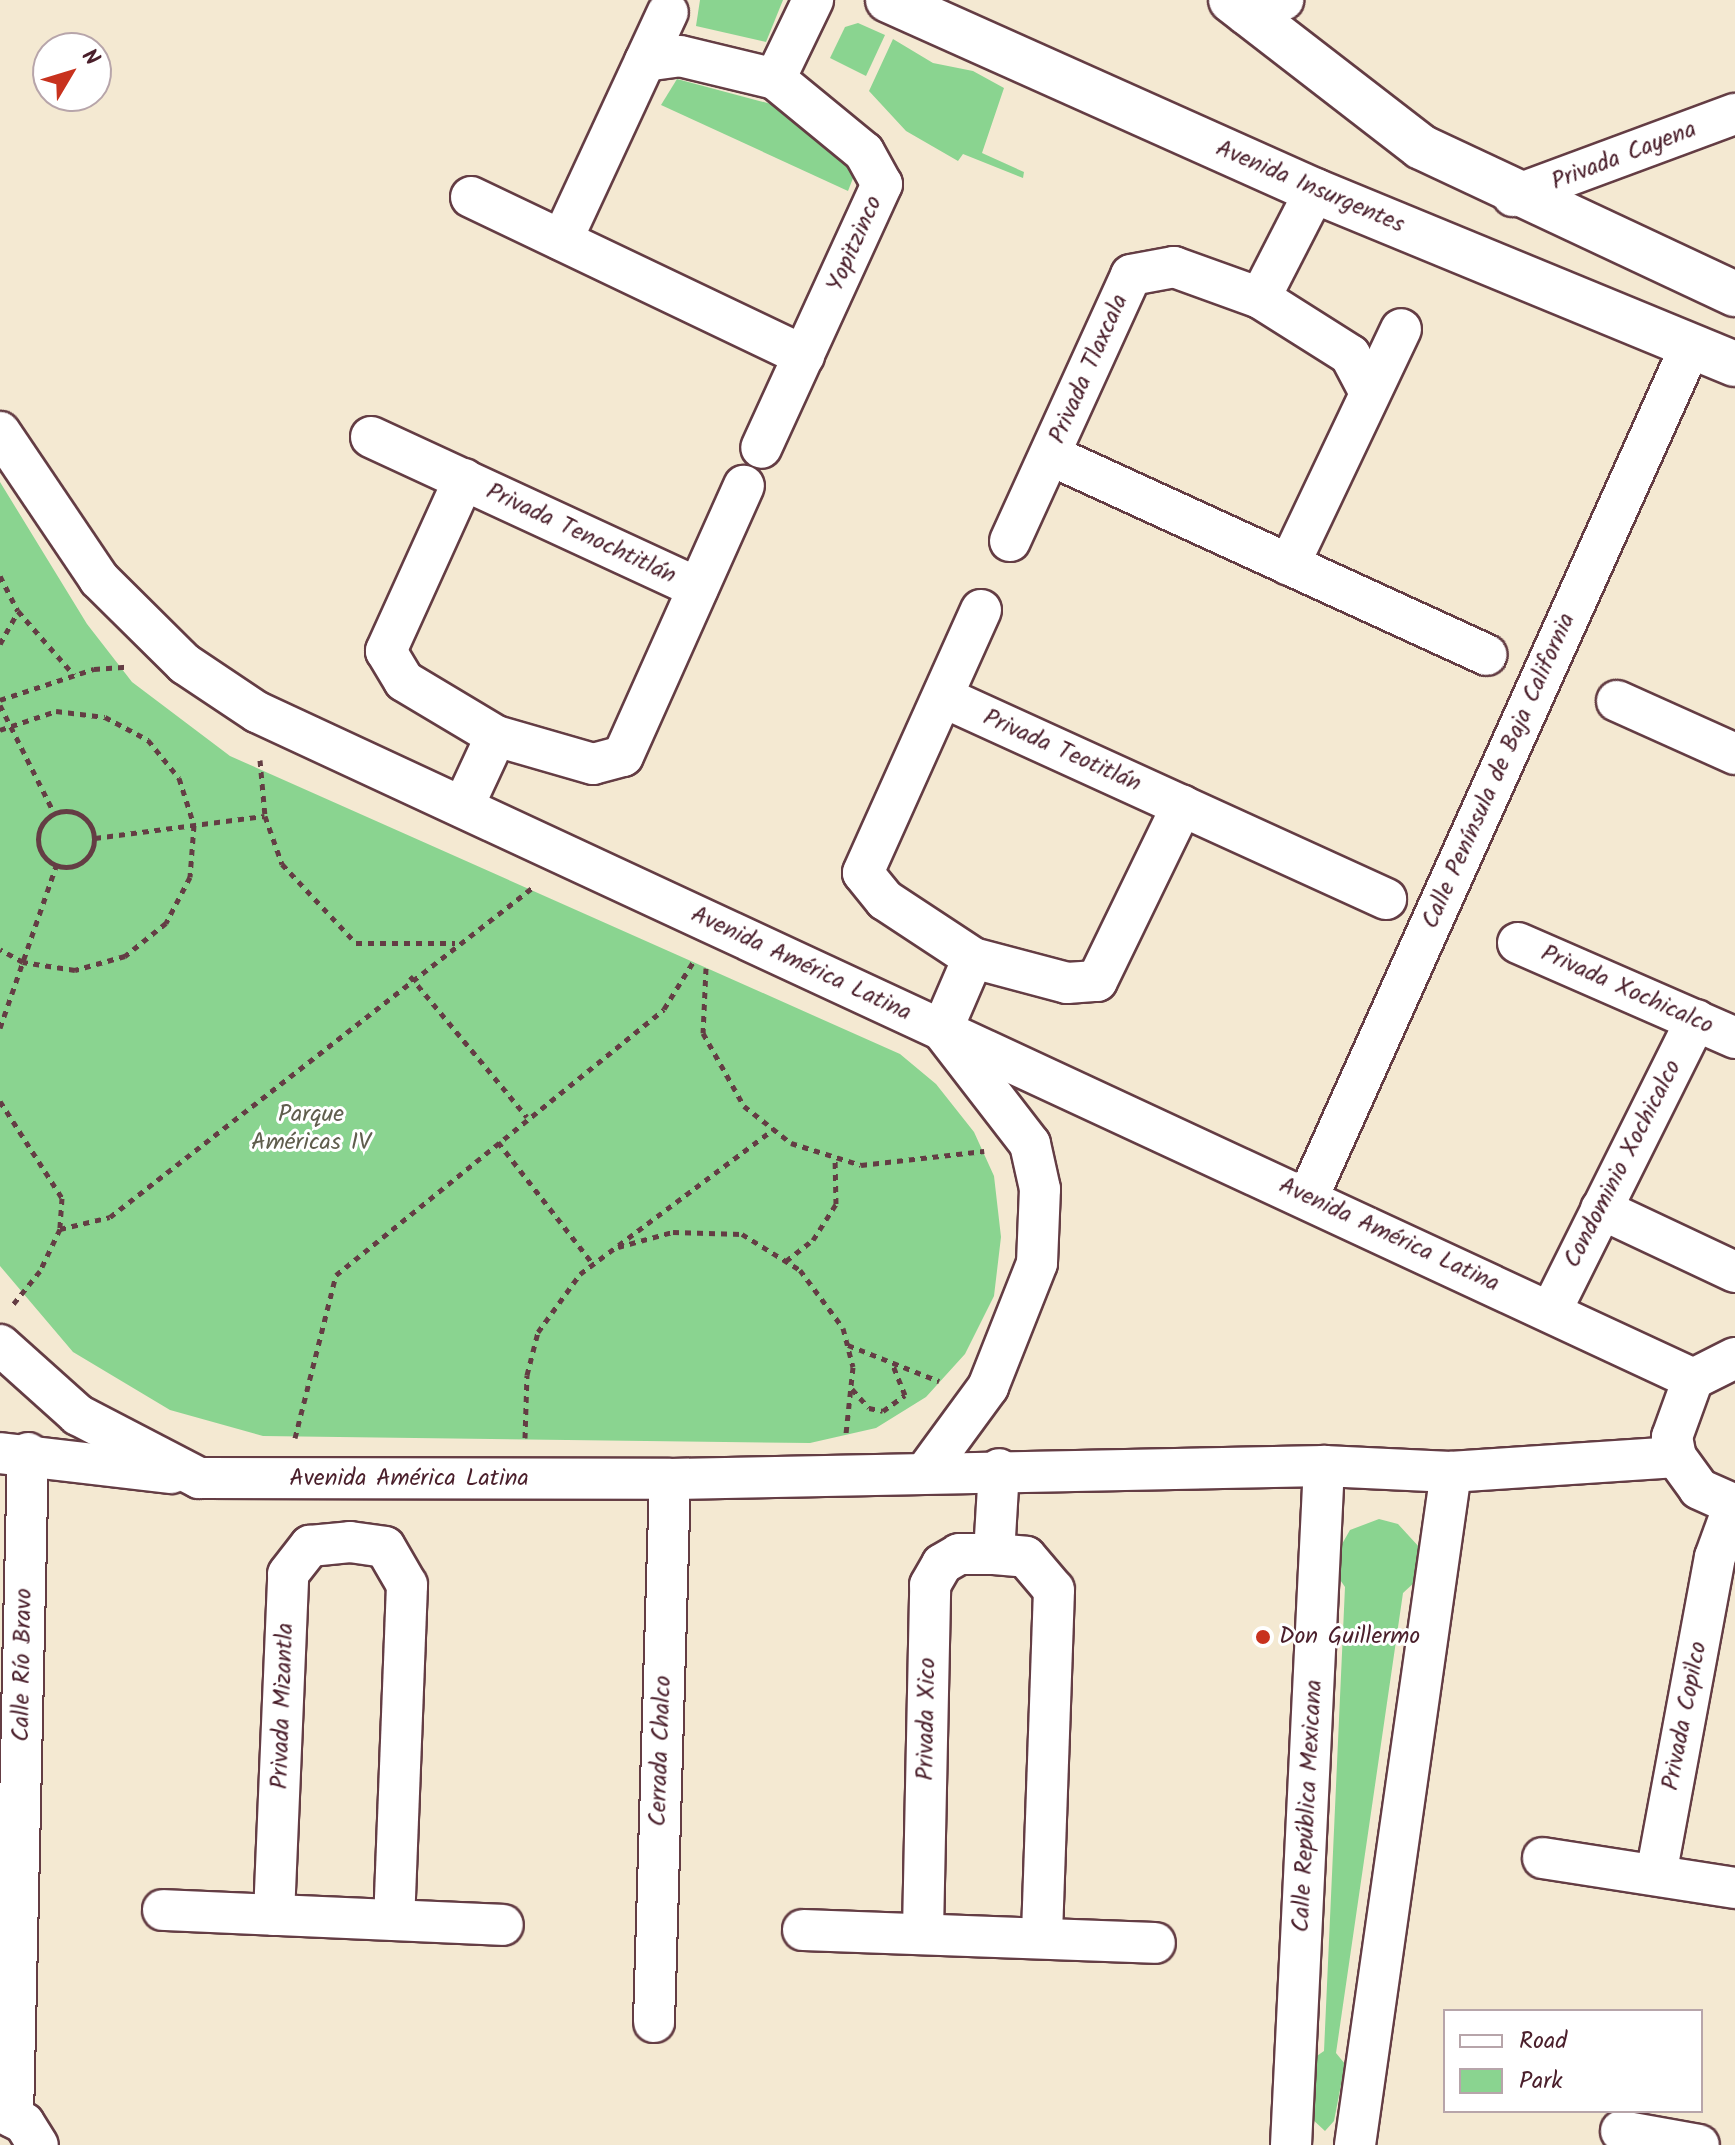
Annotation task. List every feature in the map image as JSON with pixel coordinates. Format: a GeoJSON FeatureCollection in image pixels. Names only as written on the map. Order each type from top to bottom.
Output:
{"type":"FeatureCollection","features":[{"type":"Feature","properties":{"kind":"main road","name":"Avenida Insurgentes"},"geometry":{"type":"LineString","coordinates":[[888,0],[1315,191],[1735,364]]}},
{"type":"Feature","properties":{"kind":"main road"},"geometry":{"type":"LineString","coordinates":[[1253,5],[1421,147],[1513,196],[1735,294]]}},
{"type":"Feature","properties":{"kind":"street"},"geometry":{"type":"LineString","coordinates":[[775,79],[813,0]]}},
{"type":"Feature","properties":{"kind":"street"},"geometry":{"type":"LineString","coordinates":[[562,240],[668,12]]}},
{"type":"Feature","properties":{"kind":"street","name":"Yopitzinco"},"geometry":{"type":"LineString","coordinates":[[645,61],[680,56],[775,79],[864,152],[882,184],[761,448]]}},
{"type":"Feature","properties":{"kind":"street","name":"Privada Cayena"},"geometry":{"type":"LineString","coordinates":[[1513,196],[1735,114]]}},
{"type":"Feature","properties":{"kind":"street"},"geometry":{"type":"LineString","coordinates":[[1260,298],[1315,191]]}},
{"type":"Feature","properties":{"kind":"street"},"geometry":{"type":"LineString","coordinates":[[471,197],[804,356]]}},
{"type":"Feature","properties":{"kind":"street","name":"Privada Tlaxcala"},"geometry":{"type":"LineString","coordinates":[[1010,541],[1131,275],[1174,267],[1260,298],[1350,355],[1369,391]]}},
{"type":"Feature","properties":{"kind":"street"},"geometry":{"type":"LineString","coordinates":[[1289,565],[1401,329]]}},
{"type":"Feature","properties":{"kind":"street","name":"Calle Península de Baja California"},"geometry":{"type":"LineString","coordinates":[[1308,1197],[1691,345]]}},
{"type":"Feature","properties":{"kind":"street","name":"Avenida América Latina"},"geometry":{"type":"LineString","coordinates":[[0,432],[99,579],[185,664],[257,712],[1552,1309],[1693,1379]]}},
{"type":"Feature","properties":{"kind":"street","name":"Privada Tenochtitlán"},"geometry":{"type":"LineString","coordinates":[[371,437],[698,588]]}},
{"type":"Feature","properties":{"kind":"street","name":"Privada Tlaxcala"},"geometry":{"type":"LineString","coordinates":[[1050,455],[1486,655]]}},
{"type":"Feature","properties":{"kind":"street","name":"Privada Tenochtitlán"},"geometry":{"type":"LineString","coordinates":[[464,479],[386,651],[404,681],[496,736],[593,764],[623,756],[744,486]]}},
{"type":"Feature","properties":{"kind":"street"},"geometry":{"type":"LineString","coordinates":[[981,610],[863,873],[885,900],[973,958],[1067,983],[1097,981],[1182,806]]}},
{"type":"Feature","properties":{"kind":"street","name":"Privada Teotitlán"},"geometry":{"type":"LineString","coordinates":[[943,697],[1386,899]]}},
{"type":"Feature","properties":{"kind":"street"},"geometry":{"type":"LineString","coordinates":[[1617,701],[1735,754]]}},
{"type":"Feature","properties":{"kind":"street"},"geometry":{"type":"LineString","coordinates":[[463,807],[496,736]]}},
{"type":"Feature","properties":{"kind":"street","name":"Privada Xochicalco"},"geometry":{"type":"LineString","coordinates":[[1518,943],[1735,1038]]}},
{"type":"Feature","properties":{"kind":"street"},"geometry":{"type":"LineString","coordinates":[[928,1469],[988,1387],[1037,1263],[1040,1189],[1030,1144],[942,1030],[973,958]]}},
{"type":"Feature","properties":{"kind":"street","name":"Condominio Xochicalco"},"geometry":{"type":"LineString","coordinates":[[1552,1309],[1696,1020]]}},
{"type":"Feature","properties":{"kind":"street"},"geometry":{"type":"LineString","coordinates":[[1601,1209],[1735,1272]]}},
{"type":"Feature","properties":{"kind":"street","name":"Avenida América Latina"},"geometry":{"type":"LineString","coordinates":[[0,1345],[78,1415],[199,1478],[670,1479],[928,1469],[1324,1466],[1451,1472],[1676,1457]]}},
{"type":"Feature","properties":{"kind":"street"},"geometry":{"type":"LineString","coordinates":[[1734,1505],[1699,1489],[1676,1457],[1674,1416],[1693,1379],[1735,1358]]}},
{"type":"Feature","properties":{"kind":"street"},"geometry":{"type":"LineString","coordinates":[[14,1453],[199,1478]]}},
{"type":"Feature","properties":{"kind":"street","name":"Calle Río Bravo"},"geometry":{"type":"LineString","coordinates":[[14,1453],[17,2125]]}},
{"type":"Feature","properties":{"kind":"street","name":"Calle República Mexicana"},"geometry":{"type":"LineString","coordinates":[[1291,2145],[1324,1466]]}},
{"type":"Feature","properties":{"kind":"street"},"geometry":{"type":"LineString","coordinates":[[994,1554],[999,1469]]}},
{"type":"Feature","properties":{"kind":"street"},"geometry":{"type":"LineString","coordinates":[[1355,2145],[1451,1472]]}},
{"type":"Feature","properties":{"kind":"street"},"geometry":{"type":"LineString","coordinates":[[350,1478],[350,1542]]}},
{"type":"Feature","properties":{"kind":"street","name":"Cerrada Chalco"},"geometry":{"type":"LineString","coordinates":[[654,2022],[670,1479]]}},
{"type":"Feature","properties":{"kind":"street","name":"Privada Copilco"},"geometry":{"type":"LineString","coordinates":[[1656,1875],[1734,1505]]}},
{"type":"Feature","properties":{"kind":"street","name":"Privada Mizantla"},"geometry":{"type":"LineString","coordinates":[[274,1915],[288,1574],[310,1546],[350,1542],[385,1547],[407,1585],[394,1920]]}},
{"type":"Feature","properties":{"kind":"street","name":"Privada Xico"},"geometry":{"type":"LineString","coordinates":[[923,1931],[930,1585],[959,1554],[994,1554],[1026,1557],[1054,1590],[1042,1935]]}},
{"type":"Feature","properties":{"kind":"street"},"geometry":{"type":"LineString","coordinates":[[1543,1858],[1735,1888]]}},
{"type":"Feature","properties":{"kind":"street"},"geometry":{"type":"LineString","coordinates":[[163,1910],[503,1925]]}},
{"type":"Feature","properties":{"kind":"street"},"geometry":{"type":"LineString","coordinates":[[803,1930],[1042,1935],[1155,1943]]}},
{"type":"Feature","properties":{"kind":"street"},"geometry":{"type":"LineString","coordinates":[[1622,2129],[1699,2145]]}},
{"type":"Feature","properties":{"kind":"path"},"geometry":{"type":"LineString","coordinates":[[0,576],[18,611],[74,675]]}},
{"type":"Feature","properties":{"kind":"path"},"geometry":{"type":"LineString","coordinates":[[0,644],[18,611]]}},
{"type":"Feature","properties":{"kind":"path"},"geometry":{"type":"LineString","coordinates":[[54,813],[0,702],[74,675],[185,664]]}},
{"type":"Feature","properties":{"kind":"path"},"geometry":{"type":"LineString","coordinates":[[0,730],[10,723],[69,712],[105,717],[148,740],[179,778],[194,825],[190,877],[166,923],[125,956],[75,970],[23,962],[0,949]]}},
{"type":"Feature","properties":{"kind":"path"},"geometry":{"type":"LineString","coordinates":[[257,712],[265,816],[282,864],[356,943],[455,943]]}},
{"type":"Feature","properties":{"kind":"path"},"geometry":{"type":"LineString","coordinates":[[54,813],[88,820],[95,838],[90,855],[75,867],[56,866],[39,851],[39,829],[54,813]]}},
{"type":"Feature","properties":{"kind":"path"},"geometry":{"type":"LineString","coordinates":[[95,838],[265,816]]}},
{"type":"Feature","properties":{"kind":"path"},"geometry":{"type":"LineString","coordinates":[[60,1229],[110,1217],[410,976],[571,857]]}},
{"type":"Feature","properties":{"kind":"path"},"geometry":{"type":"LineString","coordinates":[[0,1028],[56,866]]}},
{"type":"Feature","properties":{"kind":"path"},"geometry":{"type":"LineString","coordinates":[[285,1478],[336,1275],[527,1117],[664,1009],[717,924]]}},
{"type":"Feature","properties":{"kind":"path"},"geometry":{"type":"LineString","coordinates":[[717,924],[702,987],[703,1033],[744,1106],[774,1129],[835,1157],[861,1165],[1030,1144]]}},
{"type":"Feature","properties":{"kind":"path"},"geometry":{"type":"LineString","coordinates":[[410,976],[527,1117]]}},
{"type":"Feature","properties":{"kind":"path"},"geometry":{"type":"LineString","coordinates":[[0,1101],[62,1198],[60,1229],[40,1271],[0,1321]]}},
{"type":"Feature","properties":{"kind":"path"},"geometry":{"type":"LineString","coordinates":[[524,1479],[527,1375],[538,1332],[593,1264],[774,1129]]}},
{"type":"Feature","properties":{"kind":"path"},"geometry":{"type":"LineString","coordinates":[[498,1142],[593,1264]]}},
{"type":"Feature","properties":{"kind":"path"},"geometry":{"type":"LineString","coordinates":[[786,1261],[813,1240],[836,1204],[835,1157]]}},
{"type":"Feature","properties":{"kind":"path"},"geometry":{"type":"LineString","coordinates":[[613,1249],[673,1232],[742,1234],[786,1261],[834,1316],[847,1345],[852,1389],[839,1474]]}},
{"type":"Feature","properties":{"kind":"path"},"geometry":{"type":"LineString","coordinates":[[847,1345],[930,1380],[988,1387]]}},
{"type":"Feature","properties":{"kind":"path"},"geometry":{"type":"LineString","coordinates":[[852,1389],[869,1408],[883,1411],[905,1395],[893,1364]]}},
{"type":"Feature","properties":{"kind":"green space"},"geometry":{"type":"Polygon","coordinates":[[[700,0],[783,0],[766,42],[696,26],[700,0]]]}},
{"type":"Feature","properties":{"kind":"green space"},"geometry":{"type":"Polygon","coordinates":[[[858,23],[885,35],[866,76],[830,58],[845,27],[858,23]]]}},
{"type":"Feature","properties":{"kind":"green space"},"geometry":{"type":"Polygon","coordinates":[[[893,39],[933,63],[973,71],[1004,88],[982,153],[1024,172],[1023,178],[963,154],[958,161],[906,131],[869,91],[893,39]]]}},
{"type":"Feature","properties":{"kind":"green space"},"geometry":{"type":"Polygon","coordinates":[[[677,79],[771,104],[852,156],[857,168],[848,191],[661,105],[677,79]]]}},
{"type":"Feature","properties":{"kind":"green space","name":"Parque Américas IV"},"geometry":{"type":"Polygon","coordinates":[[[0,482],[87,624],[132,682],[230,756],[900,1054],[936,1084],[974,1132],[994,1176],[1001,1237],[994,1296],[965,1354],[926,1397],[876,1428],[810,1443],[263,1436],[170,1410],[73,1352],[0,1266],[0,482]]]}},
{"type":"Feature","properties":{"kind":"green space"},"geometry":{"type":"Polygon","coordinates":[[[1379,1519],[1398,1524],[1420,1548],[1417,1580],[1403,1593],[1336,2053],[1345,2064],[1334,2121],[1325,2131],[1311,2118],[1311,2060],[1324,2051],[1345,1587],[1330,1565],[1350,1530],[1379,1519]]]}},
{"type":"Feature","properties":{"kind":"place","name":"Don Guillermo"},"geometry":{"type":"Point","coordinates":[1263,1637]}}]}
